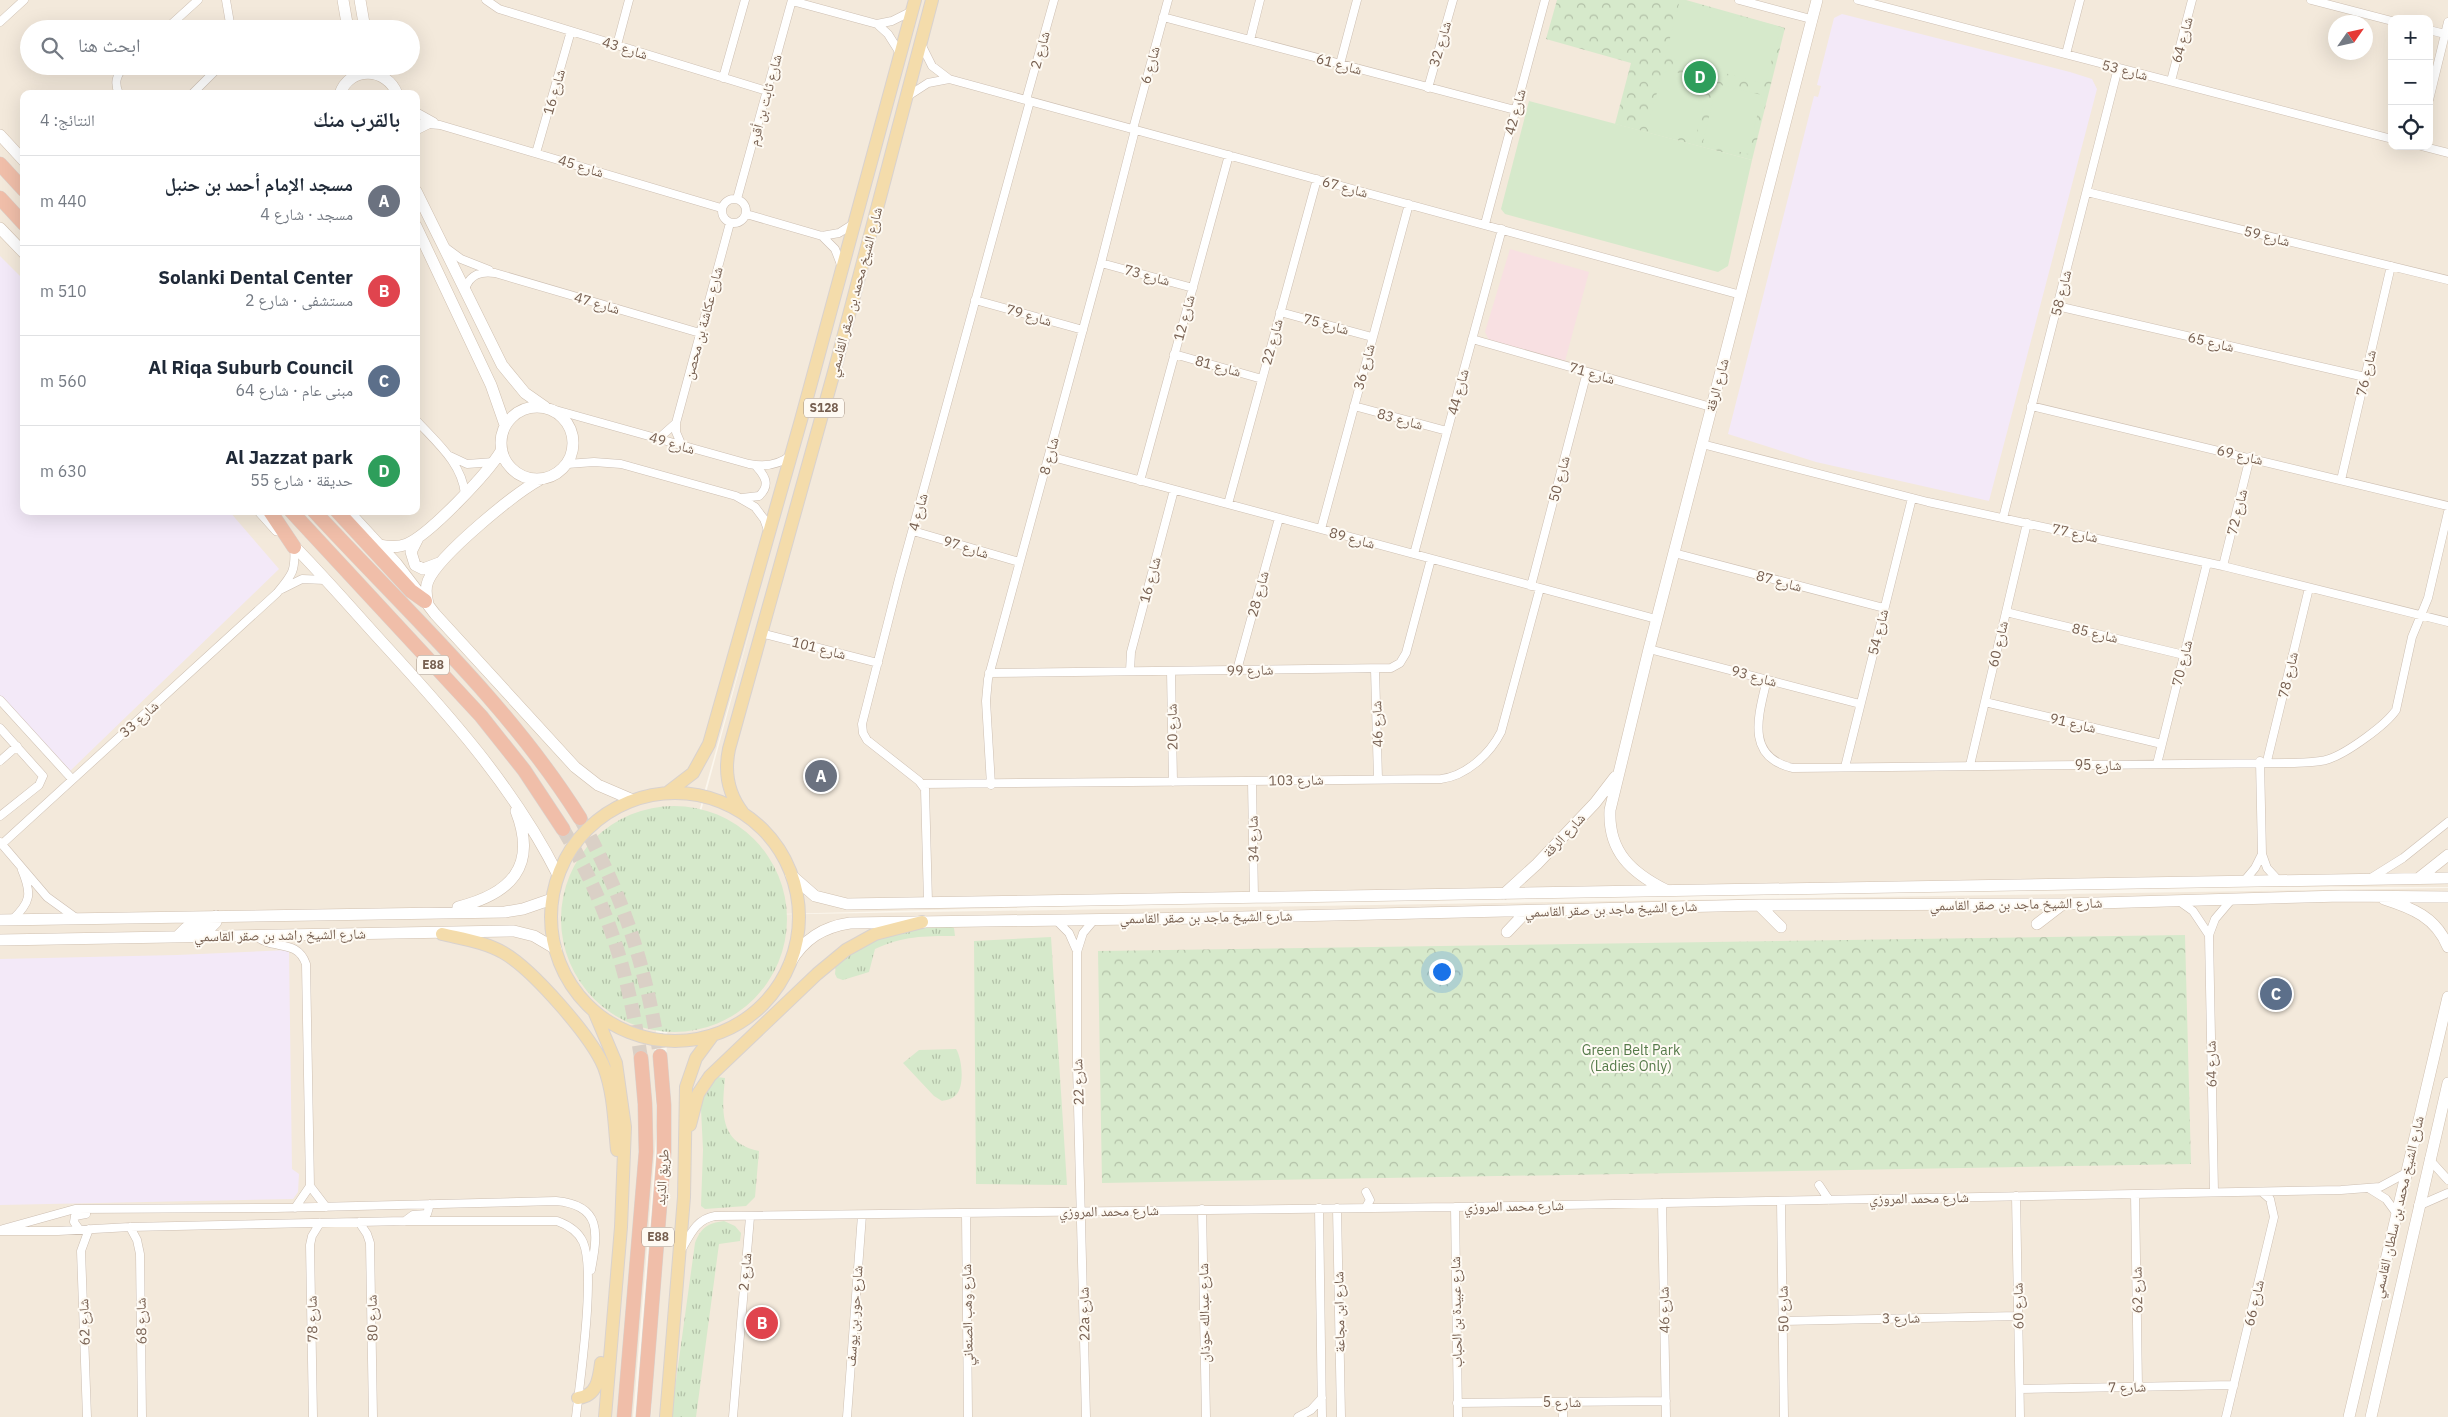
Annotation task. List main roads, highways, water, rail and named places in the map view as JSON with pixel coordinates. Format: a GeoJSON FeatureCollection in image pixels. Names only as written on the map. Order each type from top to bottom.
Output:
{"type":"FeatureCollection","features":[{"type":"Feature","properties":{"kind":"highway"},"geometry":{"type":"LineString","coordinates":[[0,164],[18,180]]}},
{"type":"Feature","properties":{"kind":"highway"},"geometry":{"type":"LineString","coordinates":[[0,198],[20,220]]}},
{"type":"Feature","properties":{"kind":"highway"},"geometry":{"type":"LineString","coordinates":[[273,515],[294,547]]}},
{"type":"Feature","properties":{"kind":"highway","name":"E88"},"geometry":{"type":"LineString","coordinates":[[295,515],[481,716],[524,770],[563,829]]}},
{"type":"Feature","properties":{"kind":"highway","name":"E88"},"geometry":{"type":"LineString","coordinates":[[318,515],[516,728],[560,786],[580,818]]}},
{"type":"Feature","properties":{"kind":"highway"},"geometry":{"type":"LineString","coordinates":[[342,515],[411,591],[427,604]]}},
{"type":"Feature","properties":{"kind":"highway","name":"طريق الذيد"},"geometry":{"type":"LineString","coordinates":[[643,1417],[664,1152],[664,1105],[660,1056]]}},
{"type":"Feature","properties":{"kind":"highway","name":"طريق الذيد"},"geometry":{"type":"LineString","coordinates":[[624,1417],[646,1152],[645,1104],[641,1058]]}},
{"type":"Feature","properties":{"kind":"main road"},"geometry":{"type":"LineString","coordinates":[[343,0],[346,20]]}},
{"type":"Feature","properties":{"kind":"main road"},"geometry":{"type":"LineString","coordinates":[[360,0],[363,20]]}},
{"type":"Feature","properties":{"kind":"main road","name":"شارع الشيخ محمد بن صقر القاسمي"},"geometry":{"type":"LineString","coordinates":[[742,814],[730,791],[726,766],[932,0]]}},
{"type":"Feature","properties":{"kind":"main road","name":"شارع الرقة"},"geometry":{"type":"LineString","coordinates":[[1670,892],[1633,870],[1617,850],[1610,818],[1618,771],[1656,620],[1816,0]]}},
{"type":"Feature","properties":{"kind":"main road","name":"شارع الشيخ محمد بن صقر القاسمي"},"geometry":{"type":"LineString","coordinates":[[667,793],[692,773],[709,744],[801,420],[914,5]]}},
{"type":"Feature","properties":{"kind":"main road"},"geometry":{"type":"LineString","coordinates":[[342,90],[347,75]]}},
{"type":"Feature","properties":{"kind":"main road"},"geometry":{"type":"LineString","coordinates":[[346,82],[357,75]]}},
{"type":"Feature","properties":{"kind":"main road"},"geometry":{"type":"LineString","coordinates":[[384,75],[395,90]]}},
{"type":"Feature","properties":{"kind":"main road"},"geometry":{"type":"LineString","coordinates":[[0,135],[20,156]]}},
{"type":"Feature","properties":{"kind":"main road"},"geometry":{"type":"LineString","coordinates":[[419,537],[411,552],[415,565],[428,568],[440,562],[507,502],[540,479],[554,475],[566,464],[573,446],[573,437],[565,419],[525,393],[508,376],[420,199]]}},
{"type":"Feature","properties":{"kind":"main road"},"geometry":{"type":"LineString","coordinates":[[0,228],[20,249]]}},
{"type":"Feature","properties":{"kind":"main road"},"geometry":{"type":"LineString","coordinates":[[420,234],[494,390],[505,425]]}},
{"type":"Feature","properties":{"kind":"main road"},"geometry":{"type":"LineString","coordinates":[[540,479],[528,478],[518,474],[511,468],[501,451],[500,442],[505,425],[519,411],[528,407],[548,408]]}},
{"type":"Feature","properties":{"kind":"main road"},"geometry":{"type":"LineString","coordinates":[[801,420],[801,440],[808,442],[816,436]]}},
{"type":"Feature","properties":{"kind":"main road"},"geometry":{"type":"LineString","coordinates":[[380,545],[401,546],[419,537],[466,494],[494,462],[501,451]]}},
{"type":"Feature","properties":{"kind":"main road"},"geometry":{"type":"LineString","coordinates":[[264,515],[459,727],[508,789],[535,831],[558,875]]}},
{"type":"Feature","properties":{"kind":"main road"},"geometry":{"type":"LineString","coordinates":[[352,515],[380,545],[427,604],[575,767],[598,785],[633,800]]}},
{"type":"Feature","properties":{"kind":"main road"},"geometry":{"type":"LineString","coordinates":[[427,604],[427,584],[440,562]]}},
{"type":"Feature","properties":{"kind":"main road","name":"شارع الرقة"},"geometry":{"type":"LineString","coordinates":[[1504,894],[1529,872],[1588,810],[1618,771]]}},
{"type":"Feature","properties":{"kind":"main road"},"geometry":{"type":"LineString","coordinates":[[439,912],[489,898],[505,887],[517,871],[523,852],[523,833],[508,789]]}},
{"type":"Feature","properties":{"kind":"main road"},"geometry":{"type":"LineString","coordinates":[[592,1009],[613,1024],[637,1035],[688,1040],[713,1035],[730,1028],[760,1008],[782,979],[790,963],[798,927],[798,908],[791,874],[775,845],[764,832],[742,814],[706,797],[667,793],[633,800],[616,808],[587,829],[575,843],[558,875],[552,899],[551,924],[556,950],[570,982],[592,1009],[610,1045],[621,1085],[625,1127],[624,1174],[605,1417]]}},
{"type":"Feature","properties":{"kind":"main road"},"geometry":{"type":"LineString","coordinates":[[2419,878],[2448,855]]}},
{"type":"Feature","properties":{"kind":"main road","name":"شارع الشيخ ماجد بن صقر القاسمي"},"geometry":{"type":"LineString","coordinates":[[791,874],[811,893],[836,902],[1670,892],[2245,880],[2448,878]]}},
{"type":"Feature","properties":{"kind":"main road"},"geometry":{"type":"LineString","coordinates":[[1810,906],[1820,900],[1840,898],[1843,893],[1839,888]]}},
{"type":"Feature","properties":{"kind":"main road"},"geometry":{"type":"LineString","coordinates":[[2375,896],[2421,913],[2437,927],[2448,947]]}},
{"type":"Feature","properties":{"kind":"main road","name":"شارع الشيخ ماجد بن صقر القاسمي"},"geometry":{"type":"LineString","coordinates":[[790,963],[810,938],[834,926],[850,923],[1526,912],[1759,905],[2063,904],[2375,896],[2448,897]]}},
{"type":"Feature","properties":{"kind":"main road"},"geometry":{"type":"LineString","coordinates":[[1202,918],[1200,913],[1204,906],[1242,903],[1254,898]]}},
{"type":"Feature","properties":{"kind":"main road","name":"شارع الشيخ راشد بن صقر القاسمي"},"geometry":{"type":"LineString","coordinates":[[6,920],[514,911],[552,899]]}},
{"type":"Feature","properties":{"kind":"main road"},"geometry":{"type":"LineString","coordinates":[[2037,924],[2063,904]]}},
{"type":"Feature","properties":{"kind":"main road"},"geometry":{"type":"LineString","coordinates":[[1759,905],[1781,927]]}},
{"type":"Feature","properties":{"kind":"main road"},"geometry":{"type":"LineString","coordinates":[[1506,932],[1526,912]]}},
{"type":"Feature","properties":{"kind":"main road"},"geometry":{"type":"LineString","coordinates":[[177,936],[186,928],[212,926],[216,922],[216,916]]}},
{"type":"Feature","properties":{"kind":"main road"},"geometry":{"type":"LineString","coordinates":[[686,1142],[695,1105],[703,1085],[722,1063],[817,974],[860,941],[890,929],[922,922]]}},
{"type":"Feature","properties":{"kind":"main road","name":"شارع الشيخ راشد بن صقر القاسمي"},"geometry":{"type":"LineString","coordinates":[[0,940],[521,932],[534,936],[556,950]]}},
{"type":"Feature","properties":{"kind":"main road"},"geometry":{"type":"LineString","coordinates":[[442,934],[484,944],[514,960],[587,1036],[604,1067],[609,1083],[615,1115],[617,1150],[624,1174]]}},
{"type":"Feature","properties":{"kind":"main road","name":"شارع الشيخ محمد بن سلطان القاسمي"},"geometry":{"type":"LineString","coordinates":[[2349,1417],[2448,997]]}},
{"type":"Feature","properties":{"kind":"main road"},"geometry":{"type":"LineString","coordinates":[[666,1417],[684,1197],[686,1088],[696,1058],[713,1035]]}},
{"type":"Feature","properties":{"kind":"main road","name":"شارع الشيخ محمد بن سلطان القاسمي"},"geometry":{"type":"LineString","coordinates":[[2371,1417],[2418,1206],[2448,1083]]}},
{"type":"Feature","properties":{"kind":"main road"},"geometry":{"type":"LineString","coordinates":[[578,1398],[587,1396],[596,1386],[601,1364],[609,1348]]}},
{"type":"Feature","properties":{"kind":"tunnel"},"geometry":{"type":"LineString","coordinates":[[580,818],[609,877],[631,933],[648,992],[660,1056]]}},
{"type":"Feature","properties":{"kind":"tunnel"},"geometry":{"type":"LineString","coordinates":[[563,829],[593,885],[614,939],[629,995],[641,1058]]}},
{"type":"Feature","properties":{"kind":"place","name":"Al Jazzat park"},"geometry":{"type":"Point","coordinates":[1700,77]}},
{"type":"Feature","properties":{"kind":"place","name":"مسجد الإمام أحمد بن حنبل"},"geometry":{"type":"Point","coordinates":[821,776]}},
{"type":"Feature","properties":{"kind":"place","name":"Al Riqa Suburb Council"},"geometry":{"type":"Point","coordinates":[2276,994]}},
{"type":"Feature","properties":{"kind":"place","name":"Solanki Dental Center"},"geometry":{"type":"Point","coordinates":[762,1323]}},
{"type":"Feature","properties":{"kind":"park label","name":"Green Belt Park (Ladies Only)"},"geometry":{"type":"Point","coordinates":[1631,1058]}}]}
